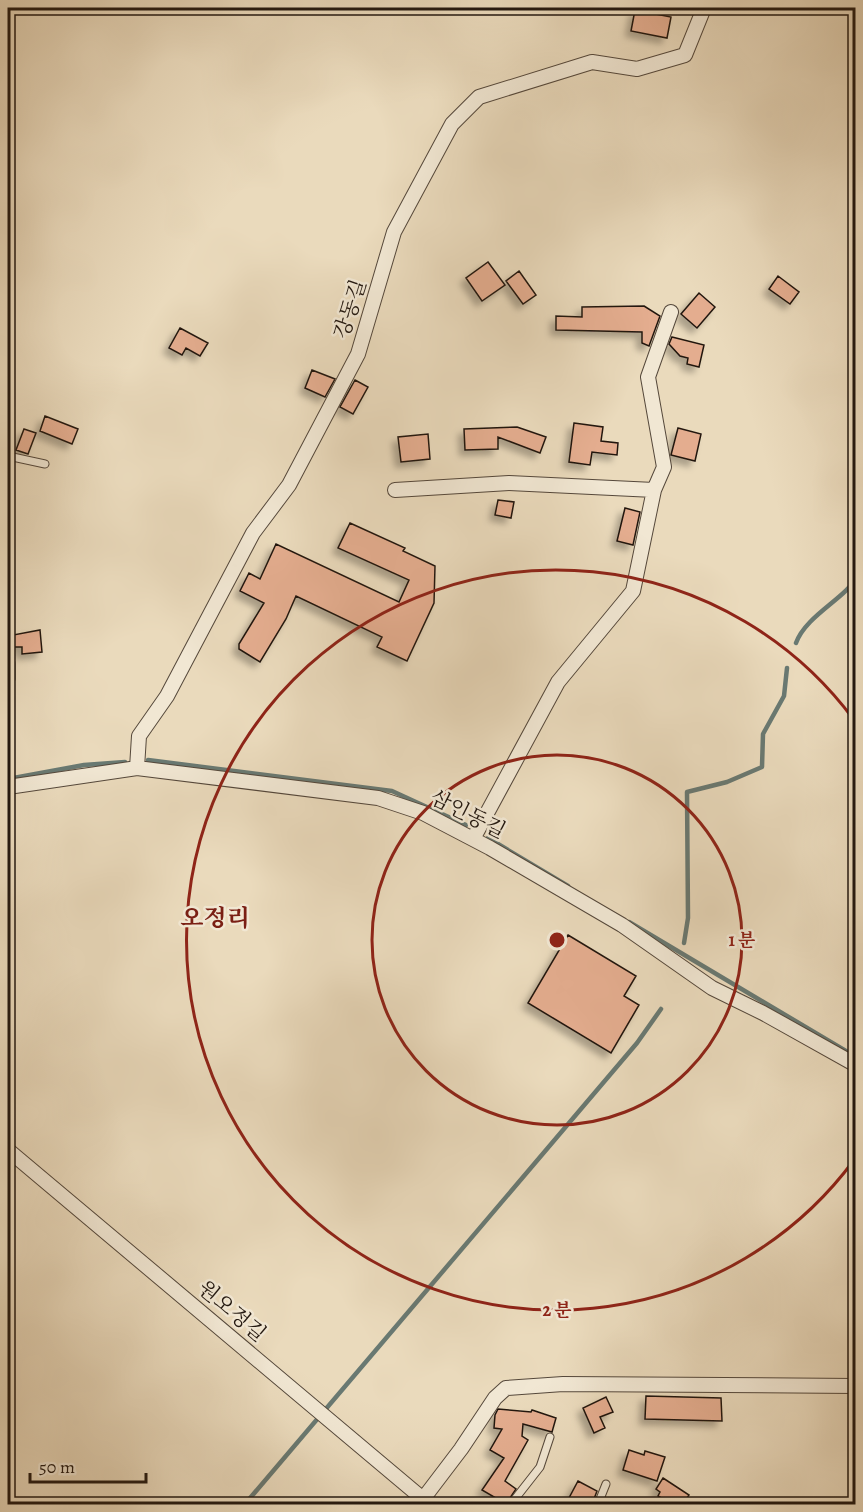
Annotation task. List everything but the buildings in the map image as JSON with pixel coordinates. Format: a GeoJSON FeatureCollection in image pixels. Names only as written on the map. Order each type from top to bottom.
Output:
{"type":"FeatureCollection","features":[{"type":"Feature","properties":{"kind":"street","name":"강동길"},"geometry":{"type":"LineString","coordinates":[[137,768],[139,736],[167,696],[253,533],[289,485],[358,354],[394,232],[452,124],[479,97],[592,62],[637,69],[685,55],[704,8]]}},
{"type":"Feature","properties":{"kind":"street"},"geometry":{"type":"LineString","coordinates":[[473,838],[558,682],[633,591],[654,490],[664,467],[648,377],[671,312]]}},
{"type":"Feature","properties":{"kind":"street"},"geometry":{"type":"LineString","coordinates":[[395,490],[509,483],[654,490]]}},
{"type":"Feature","properties":{"kind":"street","name":"삼인동길"},"geometry":{"type":"LineString","coordinates":[[8,787],[137,768],[378,798],[423,813],[473,838],[622,925],[711,988],[763,1013],[855,1065]]}},
{"type":"Feature","properties":{"kind":"street","name":"원오정길"},"geometry":{"type":"LineString","coordinates":[[8,1150],[426,1502]]}},
{"type":"Feature","properties":{"kind":"street"},"geometry":{"type":"LineString","coordinates":[[426,1502],[495,1398],[506,1388],[563,1384],[855,1386]]}},
{"type":"Feature","properties":{"kind":"lane"},"geometry":{"type":"LineString","coordinates":[[8,456],[45,464]]}},
{"type":"Feature","properties":{"kind":"lane"},"geometry":{"type":"LineString","coordinates":[[8,686],[11,680],[11,663]]}},
{"type":"Feature","properties":{"kind":"lane"},"geometry":{"type":"LineString","coordinates":[[511,1504],[540,1467],[550,1437]]}},
{"type":"Feature","properties":{"kind":"lane"},"geometry":{"type":"LineString","coordinates":[[598,1504],[606,1484]]}},
{"type":"Feature","properties":{"kind":"waterway"},"geometry":{"type":"LineString","coordinates":[[796,643],[808,624],[845,592],[856,577]]}},
{"type":"Feature","properties":{"kind":"waterway"},"geometry":{"type":"LineString","coordinates":[[684,943],[688,918],[687,792],[727,782],[762,767],[763,734],[784,696],[787,668]]}},
{"type":"Feature","properties":{"kind":"waterway"},"geometry":{"type":"LineString","coordinates":[[148,760],[392,791],[466,825]]}},
{"type":"Feature","properties":{"kind":"waterway"},"geometry":{"type":"LineString","coordinates":[[8,779],[84,765],[125,762]]}},
{"type":"Feature","properties":{"kind":"waterway"},"geometry":{"type":"LineString","coordinates":[[488,838],[568,886]]}},
{"type":"Feature","properties":{"kind":"waterway"},"geometry":{"type":"LineString","coordinates":[[629,922],[856,1057]]}},
{"type":"Feature","properties":{"kind":"waterway"},"geometry":{"type":"LineString","coordinates":[[245,1504],[637,1043],[661,1009]]}},
{"type":"Feature","properties":{"kind":"district","name":"오정리"},"geometry":{"type":"Point","coordinates":[215,918]}}]}
